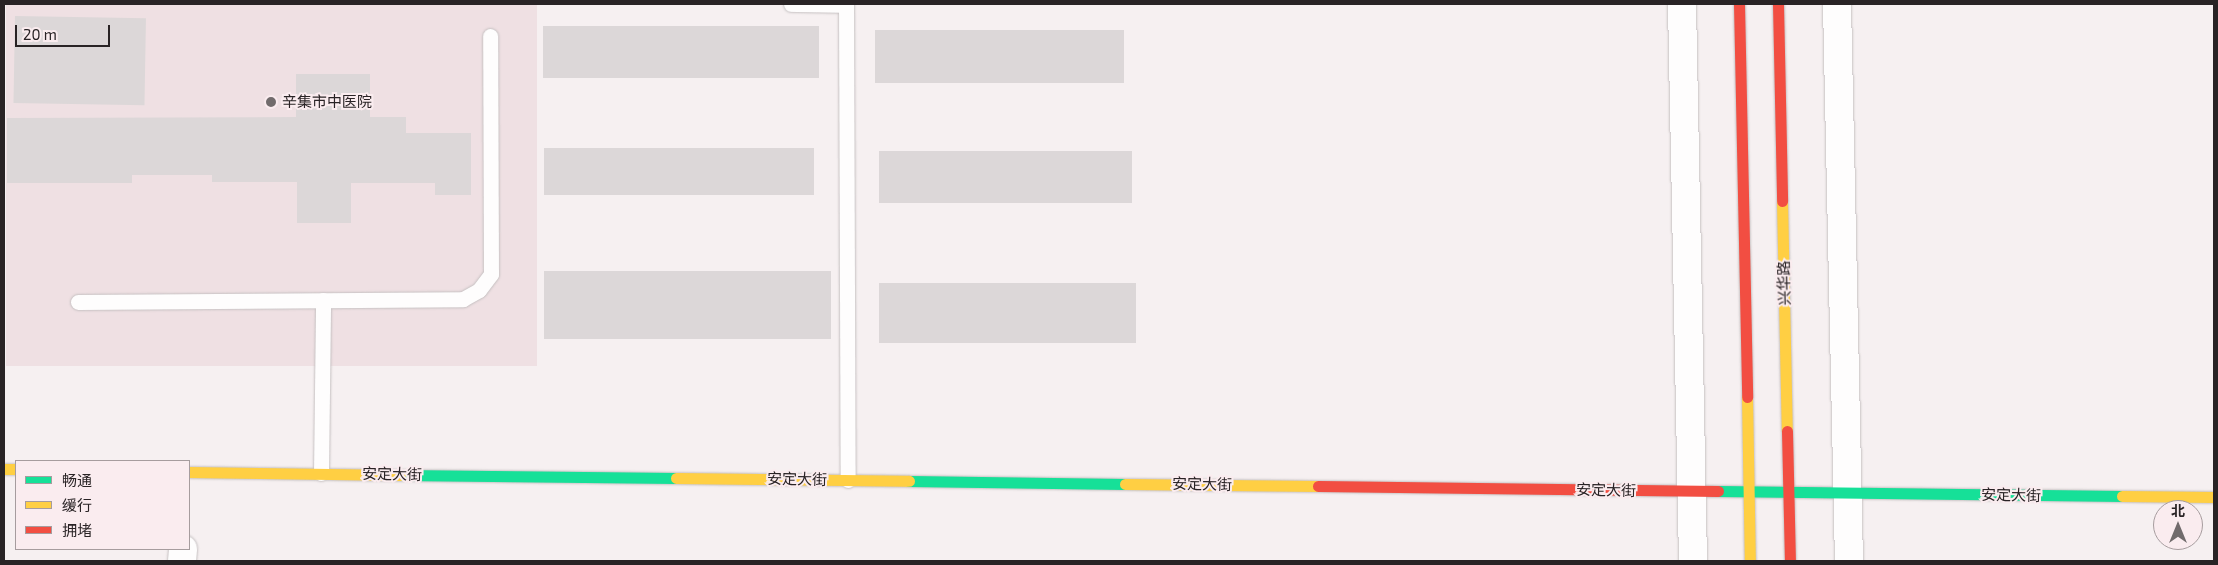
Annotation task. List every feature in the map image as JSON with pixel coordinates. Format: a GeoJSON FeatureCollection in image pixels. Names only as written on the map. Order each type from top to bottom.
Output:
{"type":"FeatureCollection","features":[{"type":"Feature","properties":{"kind":"street"},"geometry":{"type":"LineString","coordinates":[[1682,4],[1693,561]]}},
{"type":"Feature","properties":{"kind":"street"},"geometry":{"type":"LineString","coordinates":[[1739,4],[1750,561]]}},
{"type":"Feature","properties":{"kind":"street","name":"兴华路"},"geometry":{"type":"LineString","coordinates":[[1778,4],[1790,561]]}},
{"type":"Feature","properties":{"kind":"street"},"geometry":{"type":"LineString","coordinates":[[1837,4],[1849,561]]}},
{"type":"Feature","properties":{"kind":"street","name":"安定大街"},"geometry":{"type":"LineString","coordinates":[[190,472],[2214,497]]}},
{"type":"Feature","properties":{"kind":"lane"},"geometry":{"type":"LineString","coordinates":[[791,4],[846,4],[848,480]]}},
{"type":"Feature","properties":{"kind":"lane"},"geometry":{"type":"LineString","coordinates":[[78,302],[463,299],[480,290],[491,274],[490,36]]}},
{"type":"Feature","properties":{"kind":"lane"},"geometry":{"type":"LineString","coordinates":[[321,473],[323,300]]}},
{"type":"Feature","properties":{"kind":"shaded area","name":"辛集市中医院"},"geometry":{"type":"Polygon","coordinates":[[[6,4],[537,4],[537,366],[6,366],[6,4]]]}},
{"type":"Feature","properties":{"kind":"building"},"geometry":{"type":"Polygon","coordinates":[[[15,16],[146,18],[144,105],[13,103],[15,16]]]}},
{"type":"Feature","properties":{"kind":"building"},"geometry":{"type":"Polygon","coordinates":[[[543,26],[819,26],[819,78],[543,78],[543,26]]]}},
{"type":"Feature","properties":{"kind":"building"},"geometry":{"type":"Polygon","coordinates":[[[875,30],[1124,30],[1124,83],[875,83],[875,30]]]}},
{"type":"Feature","properties":{"kind":"building"},"geometry":{"type":"Polygon","coordinates":[[[296,74],[370,74],[370,117],[406,117],[406,133],[471,133],[471,195],[435,195],[435,183],[351,183],[351,223],[297,223],[297,182],[212,182],[212,175],[132,175],[132,183],[7,183],[7,118],[296,117],[296,74]]]}},
{"type":"Feature","properties":{"kind":"building"},"geometry":{"type":"Polygon","coordinates":[[[544,148],[814,148],[814,195],[544,195],[544,148]]]}},
{"type":"Feature","properties":{"kind":"building"},"geometry":{"type":"Polygon","coordinates":[[[879,151],[1132,151],[1132,203],[879,203],[879,151]]]}},
{"type":"Feature","properties":{"kind":"building"},"geometry":{"type":"Polygon","coordinates":[[[544,271],[831,271],[831,339],[544,339],[544,271]]]}},
{"type":"Feature","properties":{"kind":"building"},"geometry":{"type":"Polygon","coordinates":[[[879,283],[1136,283],[1136,343],[879,343],[879,283]]]}},
{"type":"Feature","properties":{"kind":"traffic: fast"},"geometry":{"type":"LineString","coordinates":[[400,475],[676,478]]}},
{"type":"Feature","properties":{"kind":"traffic: fast"},"geometry":{"type":"LineString","coordinates":[[909,481],[1125,484]]}},
{"type":"Feature","properties":{"kind":"traffic: fast"},"geometry":{"type":"LineString","coordinates":[[1718,491],[2122,496]]}},
{"type":"Feature","properties":{"kind":"traffic: slow"},"geometry":{"type":"LineString","coordinates":[[1782,201],[1787,431]]}},
{"type":"Feature","properties":{"kind":"traffic: slow"},"geometry":{"type":"LineString","coordinates":[[1747,397],[1750,561]]}},
{"type":"Feature","properties":{"kind":"traffic: slow"},"geometry":{"type":"LineString","coordinates":[[4,469],[15,469]]}},
{"type":"Feature","properties":{"kind":"traffic: slow"},"geometry":{"type":"LineString","coordinates":[[190,472],[400,475]]}},
{"type":"Feature","properties":{"kind":"traffic: slow"},"geometry":{"type":"LineString","coordinates":[[676,478],[909,481]]}},
{"type":"Feature","properties":{"kind":"traffic: slow"},"geometry":{"type":"LineString","coordinates":[[1125,484],[1318,486]]}},
{"type":"Feature","properties":{"kind":"traffic: slow"},"geometry":{"type":"LineString","coordinates":[[2122,496],[2214,497]]}},
{"type":"Feature","properties":{"kind":"traffic: jam"},"geometry":{"type":"LineString","coordinates":[[1739,4],[1747,397]]}},
{"type":"Feature","properties":{"kind":"traffic: jam"},"geometry":{"type":"LineString","coordinates":[[1778,4],[1782,201]]}},
{"type":"Feature","properties":{"kind":"traffic: jam"},"geometry":{"type":"LineString","coordinates":[[1787,431],[1790,561]]}},
{"type":"Feature","properties":{"kind":"traffic: jam"},"geometry":{"type":"LineString","coordinates":[[1318,486],[1718,491]]}},
{"type":"Feature","properties":{"kind":"place","name":"辛集市中医院"},"geometry":{"type":"Point","coordinates":[271,102]}}]}
